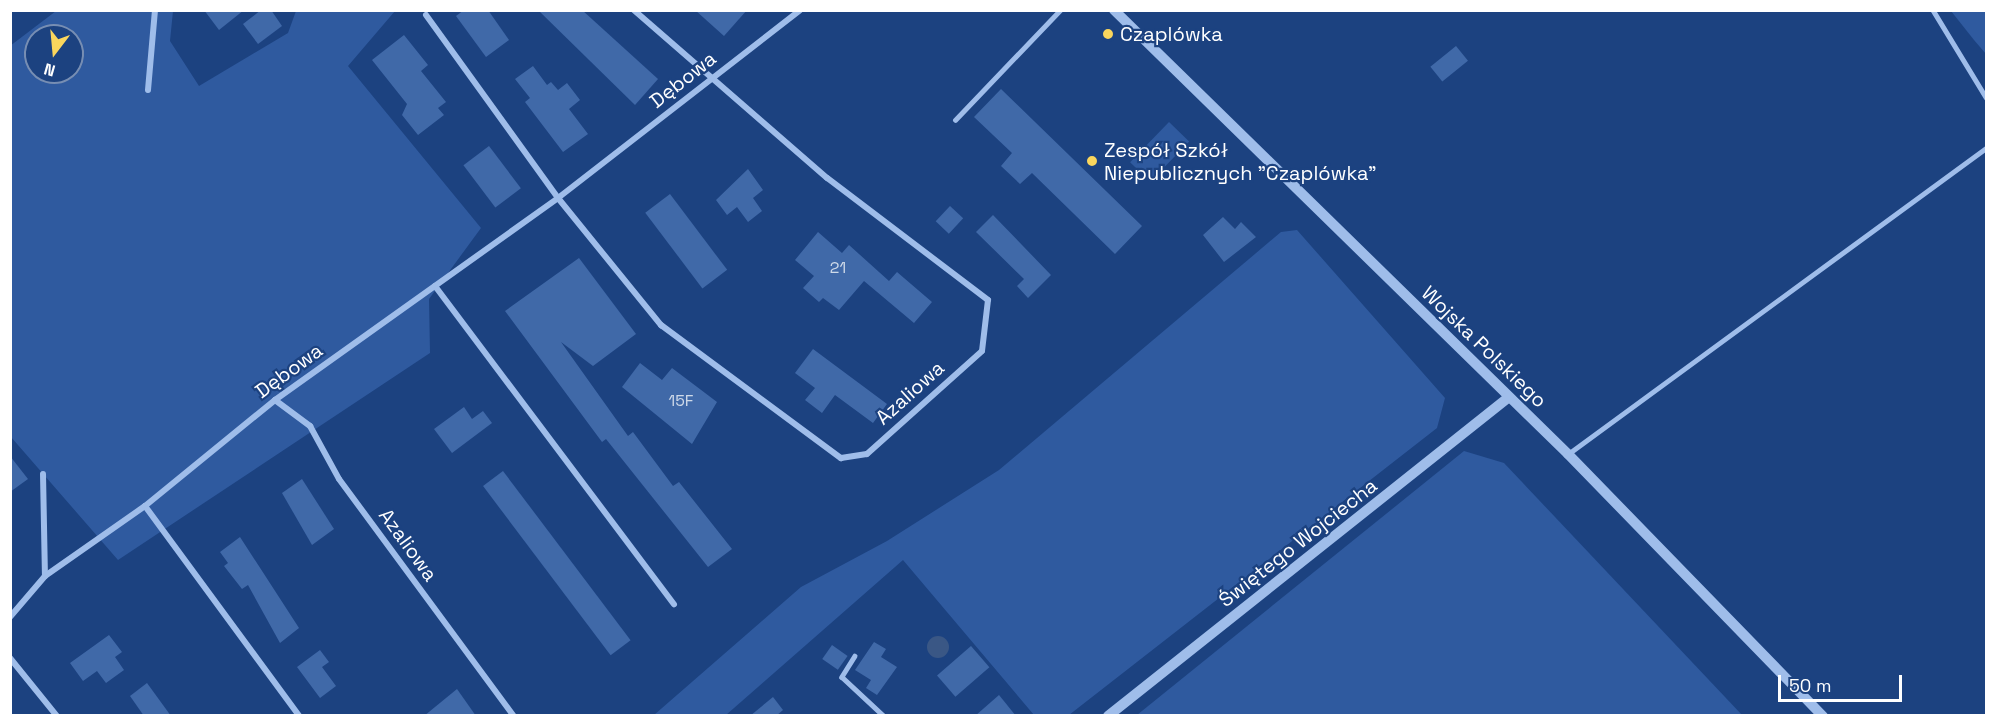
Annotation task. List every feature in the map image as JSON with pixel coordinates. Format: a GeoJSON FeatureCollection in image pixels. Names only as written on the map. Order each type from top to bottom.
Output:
{"type":"FeatureCollection","features":[{"type":"Feature","properties":{"kind":"street"},"geometry":{"type":"LineString","coordinates":[[148,90],[155,10]]}},
{"type":"Feature","properties":{"kind":"street"},"geometry":{"type":"LineString","coordinates":[[634,10],[713,78]]}},
{"type":"Feature","properties":{"kind":"street","name":"Dębowa"},"geometry":{"type":"LineString","coordinates":[[10,616],[45,576],[145,506],[275,400],[558,198],[800,10]]}},
{"type":"Feature","properties":{"kind":"street","name":"Wojska Polskiego"},"geometry":{"type":"LineString","coordinates":[[1114,10],[1568,454],[1823,716]]}},
{"type":"Feature","properties":{"kind":"street"},"geometry":{"type":"LineString","coordinates":[[426,15],[558,198]]}},
{"type":"Feature","properties":{"kind":"street","name":"Azaliowa"},"geometry":{"type":"LineString","coordinates":[[558,198],[661,325],[841,458],[867,454],[982,351],[988,300],[827,178],[713,78]]}},
{"type":"Feature","properties":{"kind":"street"},"geometry":{"type":"LineString","coordinates":[[435,286],[674,604]]}},
{"type":"Feature","properties":{"kind":"street","name":"Świętego Wojciecha"},"geometry":{"type":"LineString","coordinates":[[1107,716],[1509,397]]}},
{"type":"Feature","properties":{"kind":"street","name":"Azaliowa"},"geometry":{"type":"LineString","coordinates":[[275,400],[310,426],[339,479],[514,716]]}},
{"type":"Feature","properties":{"kind":"street"},"geometry":{"type":"LineString","coordinates":[[43,474],[45,576]]}},
{"type":"Feature","properties":{"kind":"street"},"geometry":{"type":"LineString","coordinates":[[145,506],[299,716]]}},
{"type":"Feature","properties":{"kind":"street"},"geometry":{"type":"LineString","coordinates":[[10,658],[57,716]]}},
{"type":"Feature","properties":{"kind":"lane"},"geometry":{"type":"LineString","coordinates":[[955,120],[1060,10]]}},
{"type":"Feature","properties":{"kind":"lane"},"geometry":{"type":"LineString","coordinates":[[1933,10],[1986,97]]}},
{"type":"Feature","properties":{"kind":"lane"},"geometry":{"type":"LineString","coordinates":[[1568,454],[1986,148]]}},
{"type":"Feature","properties":{"kind":"lane"},"geometry":{"type":"LineString","coordinates":[[855,656],[842,677],[884,716]]}},
{"type":"Feature","properties":{"kind":"shaded area"},"geometry":{"type":"Polygon","coordinates":[[[56,11],[173,11],[170,41],[199,86],[288,33],[296,11],[395,11],[348,66],[481,228],[429,299],[430,353],[118,560],[11,437],[10,46],[24,35],[24,84],[84,84],[84,24],[39,24],[56,11]]]}},
{"type":"Feature","properties":{"kind":"shaded area"},"geometry":{"type":"Polygon","coordinates":[[[1951,11],[1986,11],[1986,54],[1974,40],[1951,11]]]}},
{"type":"Feature","properties":{"kind":"shaded area"},"geometry":{"type":"Polygon","coordinates":[[[1169,122],[1189,141],[1150,182],[1130,162],[1169,122]]]}},
{"type":"Feature","properties":{"kind":"shaded area"},"geometry":{"type":"Polygon","coordinates":[[[1297,230],[1445,398],[1437,428],[1069,715],[1034,715],[903,560],[726,715],[654,715],[801,587],[887,541],[999,470],[1281,232],[1297,230]]]}},
{"type":"Feature","properties":{"kind":"shaded area"},"geometry":{"type":"Polygon","coordinates":[[[1464,451],[1504,463],[1742,715],[1137,715],[1464,451]]]}},
{"type":"Feature","properties":{"kind":"shaded area"},"geometry":{"type":"Polygon","coordinates":[[[938,636],[946,639],[949,647],[946,655],[938,658],[930,655],[927,647],[930,639],[938,636]]]}},
{"type":"Feature","properties":{"kind":"building"},"geometry":{"type":"Polygon","coordinates":[[[204,10],[244,10],[219,30],[204,10]]]}},
{"type":"Feature","properties":{"kind":"building"},"geometry":{"type":"Polygon","coordinates":[[[261,10],[271,10],[282,26],[258,44],[243,24],[261,10]]]}},
{"type":"Feature","properties":{"kind":"building"},"geometry":{"type":"Polygon","coordinates":[[[464,10],[488,10],[509,40],[486,57],[456,16],[464,10]]]}},
{"type":"Feature","properties":{"kind":"building"},"geometry":{"type":"Polygon","coordinates":[[[538,10],[582,10],[658,79],[635,105],[538,10]]]}},
{"type":"Feature","properties":{"kind":"building"},"geometry":{"type":"Polygon","coordinates":[[[695,10],[747,10],[724,36],[695,10]]]}},
{"type":"Feature","properties":{"kind":"building"},"geometry":{"type":"Polygon","coordinates":[[[404,35],[428,65],[421,71],[446,102],[438,108],[444,115],[418,135],[402,115],[407,104],[372,60],[404,35]]]}},
{"type":"Feature","properties":{"kind":"building"},"geometry":{"type":"Polygon","coordinates":[[[1456,46],[1468,61],[1442,82],[1430,67],[1456,46]]]}},
{"type":"Feature","properties":{"kind":"building"},"geometry":{"type":"Polygon","coordinates":[[[533,66],[547,85],[551,82],[558,90],[567,83],[580,100],[569,109],[588,134],[563,152],[525,102],[530,98],[515,79],[533,66]]]}},
{"type":"Feature","properties":{"kind":"building","name":"Zespół Szkół Niepublicznych \"Czaplówka\""},"geometry":{"type":"Polygon","coordinates":[[[1001,89],[1142,226],[1115,254],[1032,173],[1020,184],[1001,166],[1012,153],[974,117],[1001,89]]]}},
{"type":"Feature","properties":{"kind":"building"},"geometry":{"type":"Polygon","coordinates":[[[489,146],[521,188],[495,208],[463,165],[489,146]]]}},
{"type":"Feature","properties":{"kind":"building"},"geometry":{"type":"Polygon","coordinates":[[[748,169],[763,190],[753,198],[762,211],[748,222],[737,207],[727,215],[716,200],[748,169]]]}},
{"type":"Feature","properties":{"kind":"building"},"geometry":{"type":"Polygon","coordinates":[[[670,194],[727,270],[702,289],[645,213],[670,194]]]}},
{"type":"Feature","properties":{"kind":"building"},"geometry":{"type":"Polygon","coordinates":[[[950,206],[963,218],[949,234],[936,221],[950,206]]]}},
{"type":"Feature","properties":{"kind":"building"},"geometry":{"type":"Polygon","coordinates":[[[993,215],[1051,275],[1028,298],[1017,286],[1024,279],[976,232],[993,215]]]}},
{"type":"Feature","properties":{"kind":"building"},"geometry":{"type":"Polygon","coordinates":[[[1223,217],[1235,229],[1241,222],[1256,237],[1224,262],[1203,235],[1223,217]]]}},
{"type":"Feature","properties":{"kind":"building"},"geometry":{"type":"Polygon","coordinates":[[[818,232],[842,253],[849,245],[889,281],[897,272],[932,302],[914,323],[864,281],[839,310],[823,298],[819,302],[803,288],[814,276],[795,260],[818,232]]]}},
{"type":"Feature","properties":{"kind":"building"},"geometry":{"type":"Polygon","coordinates":[[[579,258],[636,334],[593,366],[561,342],[628,436],[633,432],[673,486],[679,482],[732,549],[708,567],[606,439],[602,442],[505,311],[579,258]]]}},
{"type":"Feature","properties":{"kind":"building"},"geometry":{"type":"Polygon","coordinates":[[[813,349],[887,404],[873,423],[835,395],[822,413],[805,400],[815,388],[795,373],[813,349]]]}},
{"type":"Feature","properties":{"kind":"building"},"geometry":{"type":"Polygon","coordinates":[[[640,363],[662,380],[672,368],[717,402],[692,444],[622,387],[640,363]]]}},
{"type":"Feature","properties":{"kind":"building"},"geometry":{"type":"Polygon","coordinates":[[[464,407],[472,419],[483,411],[492,423],[452,453],[434,429],[464,407]]]}},
{"type":"Feature","properties":{"kind":"building"},"geometry":{"type":"Polygon","coordinates":[[[10,456],[28,479],[10,492],[10,456]]]}},
{"type":"Feature","properties":{"kind":"building"},"geometry":{"type":"Polygon","coordinates":[[[503,471],[631,640],[611,655],[483,486],[503,471]]]}},
{"type":"Feature","properties":{"kind":"building"},"geometry":{"type":"Polygon","coordinates":[[[302,479],[334,529],[312,545],[282,493],[302,479]]]}},
{"type":"Feature","properties":{"kind":"building"},"geometry":{"type":"Polygon","coordinates":[[[240,537],[299,628],[280,643],[248,585],[242,589],[224,566],[228,563],[220,552],[240,537]]]}},
{"type":"Feature","properties":{"kind":"building"},"geometry":{"type":"Polygon","coordinates":[[[109,635],[122,652],[115,657],[124,670],[106,683],[97,671],[83,681],[70,663],[109,635]]]}},
{"type":"Feature","properties":{"kind":"building"},"geometry":{"type":"Polygon","coordinates":[[[874,642],[886,649],[881,657],[897,667],[877,695],[866,688],[871,680],[855,670],[874,642]]]}},
{"type":"Feature","properties":{"kind":"building"},"geometry":{"type":"Polygon","coordinates":[[[832,645],[848,656],[838,670],[822,659],[832,645]]]}},
{"type":"Feature","properties":{"kind":"building"},"geometry":{"type":"Polygon","coordinates":[[[971,646],[989,667],[955,697],[937,676],[971,646]]]}},
{"type":"Feature","properties":{"kind":"building"},"geometry":{"type":"Polygon","coordinates":[[[320,650],[329,662],[322,667],[336,686],[320,698],[297,667],[320,650]]]}},
{"type":"Feature","properties":{"kind":"building"},"geometry":{"type":"Polygon","coordinates":[[[147,683],[171,716],[144,716],[130,696],[147,683]]]}},
{"type":"Feature","properties":{"kind":"building"},"geometry":{"type":"Polygon","coordinates":[[[457,689],[476,716],[424,716],[457,689]]]}},
{"type":"Feature","properties":{"kind":"building"},"geometry":{"type":"Polygon","coordinates":[[[999,695],[1016,716],[975,716],[999,695]]]}},
{"type":"Feature","properties":{"kind":"building"},"geometry":{"type":"Polygon","coordinates":[[[773,697],[783,710],[776,716],[750,716],[773,697]]]}},
{"type":"Feature","properties":{"kind":"place","name":"Czaplówka"},"geometry":{"type":"Point","coordinates":[1108,34]}},
{"type":"Feature","properties":{"kind":"place","name":"Zespół Szkół Niepublicznych \"Czaplówka\""},"geometry":{"type":"Point","coordinates":[1092,161]}}]}
